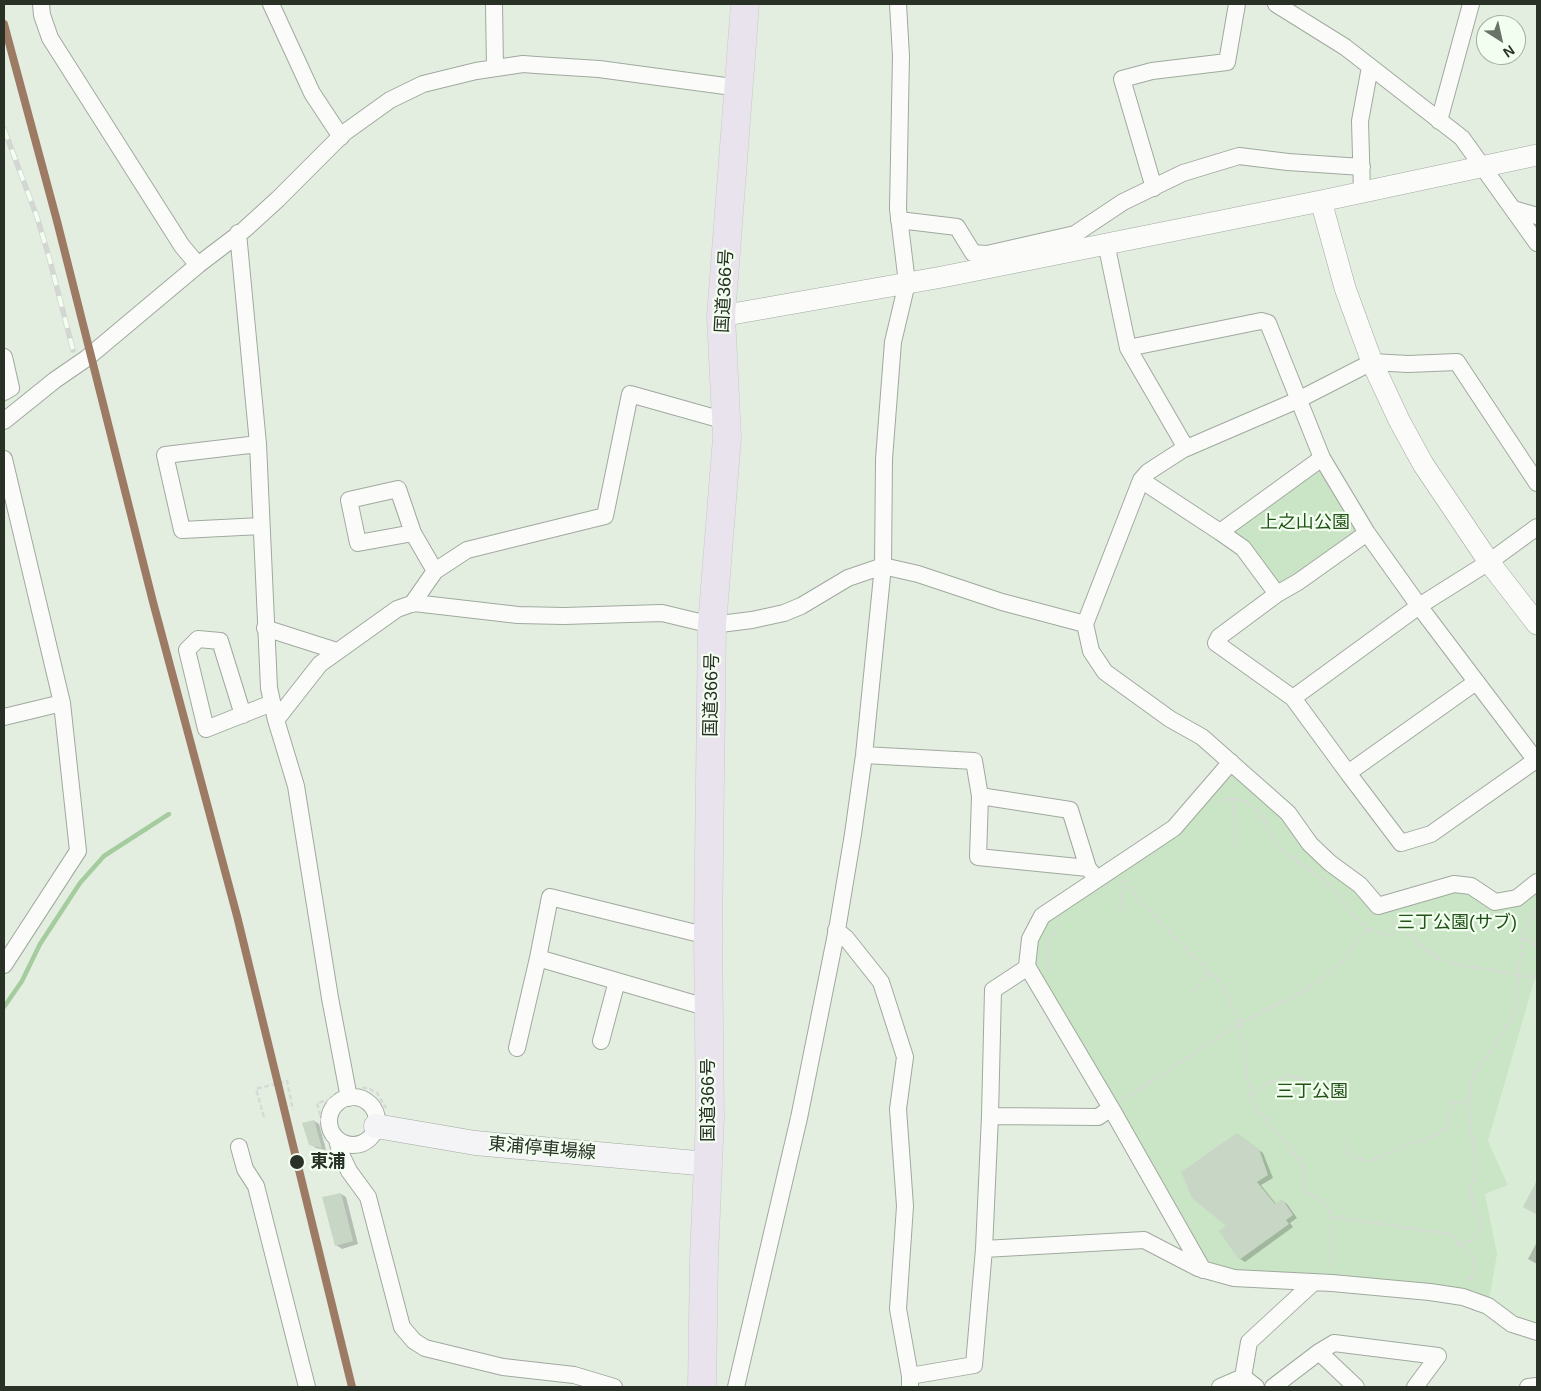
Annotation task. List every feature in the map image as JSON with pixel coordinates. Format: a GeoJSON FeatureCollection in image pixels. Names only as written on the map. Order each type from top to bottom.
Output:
{"type":"FeatureCollection","features":[{"type":"Feature","properties":{"kind":"highway","name":"国道366号"},"geometry":{"type":"LineString","coordinates":[[702,1387],[704,1258],[710,1116],[708,936],[712,625],[727,438],[721,316],[745,4]]}},
{"type":"Feature","properties":{"kind":"main road","name":"東浦停車場線"},"geometry":{"type":"LineString","coordinates":[[376,1126],[475,1143],[708,1164]]}},
{"type":"Feature","properties":{"kind":"street"},"geometry":{"type":"LineString","coordinates":[[41,4],[42,15],[50,38],[182,246],[198,265]]}},
{"type":"Feature","properties":{"kind":"street"},"geometry":{"type":"LineString","coordinates":[[271,4],[312,93],[341,137]]}},
{"type":"Feature","properties":{"kind":"street"},"geometry":{"type":"LineString","coordinates":[[494,4],[495,68]]}},
{"type":"Feature","properties":{"kind":"street"},"geometry":{"type":"LineString","coordinates":[[736,1387],[800,1118],[853,834],[864,755],[882,566],[884,460],[893,342],[906,283],[899,220],[901,56],[898,4]]}},
{"type":"Feature","properties":{"kind":"street"},"geometry":{"type":"LineString","coordinates":[[1154,188],[1122,79],[1152,71],[1227,62],[1237,4]]}},
{"type":"Feature","properties":{"kind":"street"},"geometry":{"type":"LineString","coordinates":[[1276,4],[1345,48],[1462,138],[1537,243]]}},
{"type":"Feature","properties":{"kind":"street"},"geometry":{"type":"LineString","coordinates":[[1439,121],[1471,4]]}},
{"type":"Feature","properties":{"kind":"street"},"geometry":{"type":"LineString","coordinates":[[4,421],[55,380],[87,358],[238,233],[278,199],[344,132],[390,100],[423,84],[476,71],[523,64],[599,69],[740,88]]}},
{"type":"Feature","properties":{"kind":"street"},"geometry":{"type":"LineString","coordinates":[[1362,192],[1360,121],[1370,67]]}},
{"type":"Feature","properties":{"kind":"street"},"geometry":{"type":"LineString","coordinates":[[721,316],[906,283],[1484,168],[1537,155]]}},
{"type":"Feature","properties":{"kind":"street"},"geometry":{"type":"LineString","coordinates":[[899,220],[957,227],[973,254],[987,254],[1075,234],[1123,202],[1183,173],[1239,156],[1288,162],[1362,167]]}},
{"type":"Feature","properties":{"kind":"street"},"geometry":{"type":"LineString","coordinates":[[1321,201],[1345,288],[1372,362],[1399,420],[1423,464],[1489,562],[1537,624]]}},
{"type":"Feature","properties":{"kind":"street"},"geometry":{"type":"LineString","coordinates":[[1513,209],[1537,216]]}},
{"type":"Feature","properties":{"kind":"street"},"geometry":{"type":"LineString","coordinates":[[238,233],[258,444],[269,688],[276,720],[296,786],[347,1092],[331,1112],[329,1119],[331,1136],[349,1172],[368,1197],[402,1326],[414,1341],[425,1348],[503,1367],[574,1375],[614,1387]]}},
{"type":"Feature","properties":{"kind":"street"},"geometry":{"type":"LineString","coordinates":[[1106,243],[1128,348],[1186,448]]}},
{"type":"Feature","properties":{"kind":"street"},"geometry":{"type":"LineString","coordinates":[[1128,348],[1261,321],[1268,322],[1322,458],[1367,533],[1419,606],[1536,761],[1432,834],[1401,843],[1293,698],[1216,643],[1220,637],[1277,594],[1298,582],[1367,533]]}},
{"type":"Feature","properties":{"kind":"street"},"geometry":{"type":"LineString","coordinates":[[4,356],[11,388],[4,392]]}},
{"type":"Feature","properties":{"kind":"street"},"geometry":{"type":"LineString","coordinates":[[1537,482],[1457,362],[1408,364],[1372,362],[1298,400],[1186,448],[1148,472],[1141,480],[1085,624],[1091,651],[1105,672],[1170,719],[1202,737],[1288,813],[1310,844],[1330,863],[1360,885],[1378,906],[1454,884],[1471,886],[1495,902],[1517,898],[1537,882]]}},
{"type":"Feature","properties":{"kind":"street"},"geometry":{"type":"LineString","coordinates":[[412,604],[434,571],[466,550],[605,516],[630,394],[726,421]]}},
{"type":"Feature","properties":{"kind":"street"},"geometry":{"type":"LineString","coordinates":[[258,444],[165,455],[182,530],[261,526]]}},
{"type":"Feature","properties":{"kind":"street"},"geometry":{"type":"LineString","coordinates":[[1220,532],[1322,458]]}},
{"type":"Feature","properties":{"kind":"street"},"geometry":{"type":"LineString","coordinates":[[4,459],[62,703],[78,851],[4,965]]}},
{"type":"Feature","properties":{"kind":"street"},"geometry":{"type":"LineString","coordinates":[[1141,480],[1243,548],[1277,594]]}},
{"type":"Feature","properties":{"kind":"street"},"geometry":{"type":"LineString","coordinates":[[1293,698],[1419,606],[1489,562],[1537,528]]}},
{"type":"Feature","properties":{"kind":"street"},"geometry":{"type":"LineString","coordinates":[[413,533],[434,571]]}},
{"type":"Feature","properties":{"kind":"street"},"geometry":{"type":"LineString","coordinates":[[276,720],[320,664],[397,609],[412,604],[518,615],[564,616],[662,613],[712,625],[752,620],[784,613],[801,606],[848,578],[882,566],[918,574],[1002,602],[1085,624]]}},
{"type":"Feature","properties":{"kind":"street"},"geometry":{"type":"LineString","coordinates":[[265,628],[337,651]]}},
{"type":"Feature","properties":{"kind":"street"},"geometry":{"type":"LineString","coordinates":[[243,715],[220,641],[198,639],[187,650],[206,729],[243,715],[272,703]]}},
{"type":"Feature","properties":{"kind":"street"},"geometry":{"type":"LineString","coordinates":[[1348,773],[1476,682]]}},
{"type":"Feature","properties":{"kind":"street"},"geometry":{"type":"LineString","coordinates":[[4,717],[62,703]]}},
{"type":"Feature","properties":{"kind":"street"},"geometry":{"type":"LineString","coordinates":[[864,755],[974,761],[980,796],[978,857],[1092,873],[1119,873],[1174,828],[1231,762]]}},
{"type":"Feature","properties":{"kind":"street"},"geometry":{"type":"LineString","coordinates":[[980,796],[1070,810],[1092,873]]}},
{"type":"Feature","properties":{"kind":"street"},"geometry":{"type":"LineString","coordinates":[[1092,873],[1042,916],[1030,939],[1028,968],[1111,1108],[1203,1270]]}},
{"type":"Feature","properties":{"kind":"street"},"geometry":{"type":"LineString","coordinates":[[517,1048],[550,897],[708,936]]}},
{"type":"Feature","properties":{"kind":"street"},"geometry":{"type":"LineString","coordinates":[[836,930],[846,938],[881,982],[905,1057],[898,1108],[905,1206],[898,1309],[910,1381],[974,1365],[984,1249],[993,990],[1028,968]]}},
{"type":"Feature","properties":{"kind":"street"},"geometry":{"type":"LineString","coordinates":[[538,958],[709,1008]]}},
{"type":"Feature","properties":{"kind":"street"},"geometry":{"type":"LineString","coordinates":[[601,1042],[617,982]]}},
{"type":"Feature","properties":{"kind":"street"},"geometry":{"type":"LineString","coordinates":[[331,1136],[344,1143],[359,1144],[371,1136],[376,1126],[376,1114],[372,1107],[366,1101],[347,1092]]}},
{"type":"Feature","properties":{"kind":"street"},"geometry":{"type":"LineString","coordinates":[[990,1116],[1098,1117],[1111,1108]]}},
{"type":"Feature","properties":{"kind":"street"},"geometry":{"type":"LineString","coordinates":[[239,1146],[245,1169],[256,1186],[307,1387]]}},
{"type":"Feature","properties":{"kind":"street"},"geometry":{"type":"LineString","coordinates":[[984,1249],[1144,1240],[1203,1270],[1234,1278],[1332,1283],[1463,1297],[1488,1306],[1512,1324],[1537,1332]]}},
{"type":"Feature","properties":{"kind":"street"},"geometry":{"type":"LineString","coordinates":[[1220,1387],[1249,1382],[1249,1342],[1314,1282]]}},
{"type":"Feature","properties":{"kind":"street"},"geometry":{"type":"LineString","coordinates":[[1273,1387],[1334,1343],[1438,1356],[1415,1387]]}},
{"type":"Feature","properties":{"kind":"street"},"geometry":{"type":"LineString","coordinates":[[1319,1352],[1356,1387]]}},
{"type":"Feature","properties":{"kind":"street"},"geometry":{"type":"LineString","coordinates":[[1528,1387],[1537,1386]]}},
{"type":"Feature","properties":{"kind":"path"},"geometry":{"type":"LineString","coordinates":[[1216,803],[1234,798],[1246,802],[1259,812],[1280,847],[1297,862],[1326,882],[1342,899],[1356,919],[1369,929],[1386,936],[1400,929]]}},
{"type":"Feature","properties":{"kind":"path"},"geometry":{"type":"LineString","coordinates":[[1234,798],[1236,850]]}},
{"type":"Feature","properties":{"kind":"path"},"geometry":{"type":"LineString","coordinates":[[1119,873],[1130,874]]}},
{"type":"Feature","properties":{"kind":"path"},"geometry":{"type":"LineString","coordinates":[[1114,884],[1119,873]]}},
{"type":"Feature","properties":{"kind":"path"},"geometry":{"type":"LineString","coordinates":[[1119,873],[1120,912]]}},
{"type":"Feature","properties":{"kind":"path"},"geometry":{"type":"LineString","coordinates":[[1119,873],[1161,924],[1222,985],[1240,1023],[1247,1076],[1255,1108],[1286,1142],[1306,1170],[1306,1193],[1323,1201],[1332,1217],[1330,1254],[1332,1283]]}},
{"type":"Feature","properties":{"kind":"path"},"geometry":{"type":"LineString","coordinates":[[1378,906],[1400,929],[1435,957],[1460,965],[1537,978]]}},
{"type":"Feature","properties":{"kind":"path"},"geometry":{"type":"LineString","coordinates":[[1459,1244],[1474,1240],[1480,1226],[1470,1188],[1479,1170],[1473,1146],[1468,1101],[1473,1076],[1514,1013],[1524,937],[1531,913],[1537,908]]}},
{"type":"Feature","properties":{"kind":"path"},"geometry":{"type":"LineString","coordinates":[[1531,913],[1537,922]]}},
{"type":"Feature","properties":{"kind":"path"},"geometry":{"type":"LineString","coordinates":[[1052,980],[1047,963],[1048,939],[1060,923]]}},
{"type":"Feature","properties":{"kind":"path"},"geometry":{"type":"LineString","coordinates":[[1111,1108],[1240,1023],[1306,990],[1337,966],[1369,929]]}},
{"type":"Feature","properties":{"kind":"path"},"geometry":{"type":"LineString","coordinates":[[1524,937],[1537,946]]}},
{"type":"Feature","properties":{"kind":"path"},"geometry":{"type":"LineString","coordinates":[[1192,993],[1210,971]]}},
{"type":"Feature","properties":{"kind":"path"},"geometry":{"type":"LineString","coordinates":[[1251,1093],[1269,1083],[1290,1075],[1312,1083],[1340,1103]]}},
{"type":"Feature","properties":{"kind":"path"},"geometry":{"type":"LineString","coordinates":[[264,1118],[256,1089],[287,1082],[293,1110]]}},
{"type":"Feature","properties":{"kind":"path"},"geometry":{"type":"LineString","coordinates":[[331,1136],[317,1103],[347,1092],[368,1088],[377,1093],[388,1113],[402,1131]]}},
{"type":"Feature","properties":{"kind":"path"},"geometry":{"type":"LineString","coordinates":[[1344,1138],[1349,1156],[1370,1162],[1402,1146],[1431,1138],[1447,1128],[1452,1103],[1468,1101]]}},
{"type":"Feature","properties":{"kind":"path"},"geometry":{"type":"LineString","coordinates":[[1332,1217],[1406,1226],[1451,1234],[1473,1258],[1475,1270],[1463,1297]]}},
{"type":"Feature","properties":{"kind":"shaded area"},"geometry":{"type":"Polygon","coordinates":[[[1535,978],[1537,978],[1537,1332],[1488,1306],[1485,1194],[1508,1185],[1488,1141],[1535,978]]]}},
{"type":"Feature","properties":{"kind":"green space","name":"上之山公園"},"geometry":{"type":"Polygon","coordinates":[[[1316,469],[1322,471],[1355,528],[1355,533],[1281,584],[1274,583],[1232,534],[1234,528],[1316,469]]]}},
{"type":"Feature","properties":{"kind":"green space","name":"三丁公園"},"geometry":{"type":"Polygon","coordinates":[[[1231,762],[1378,906],[1454,884],[1495,902],[1537,882],[1537,978],[1535,978],[1488,1141],[1508,1185],[1485,1194],[1497,1254],[1488,1306],[1203,1270],[1028,967],[1042,916],[1174,828],[1231,762]]]}},
{"type":"Feature","properties":{"kind":"building","name":"東浦"},"geometry":{"type":"Polygon","coordinates":[[[314,1120],[322,1148],[309,1145],[302,1123],[314,1120]]]}},
{"type":"Feature","properties":{"kind":"building"},"geometry":{"type":"Polygon","coordinates":[[[1237,1133],[1259,1149],[1268,1175],[1257,1182],[1275,1204],[1282,1199],[1293,1215],[1286,1220],[1289,1224],[1239,1260],[1219,1231],[1226,1226],[1192,1198],[1181,1172],[1237,1133]]]}},
{"type":"Feature","properties":{"kind":"building"},"geometry":{"type":"Polygon","coordinates":[[[1537,1180],[1537,1215],[1523,1207],[1537,1180]]]}},
{"type":"Feature","properties":{"kind":"building"},"geometry":{"type":"Polygon","coordinates":[[[341,1193],[353,1241],[335,1246],[322,1197],[341,1193]]]}},
{"type":"Feature","properties":{"kind":"waterway"},"geometry":{"type":"LineString","coordinates":[[4,1007],[22,981],[40,944],[80,883],[104,856],[169,814]]}},
{"type":"Feature","properties":{"kind":"railway"},"geometry":{"type":"LineString","coordinates":[[4,129],[37,217],[73,350]]}},
{"type":"Feature","properties":{"kind":"transit line"},"geometry":{"type":"LineString","coordinates":[[4,24],[57,221],[153,602],[237,916],[352,1387]]}},
{"type":"Feature","properties":{"kind":"place","name":"東浦"},"geometry":{"type":"Point","coordinates":[297,1162]}},
{"type":"Feature","properties":{"kind":"park label","name":"三丁公園(サブ)"},"geometry":{"type":"Point","coordinates":[1457,923]}}]}
